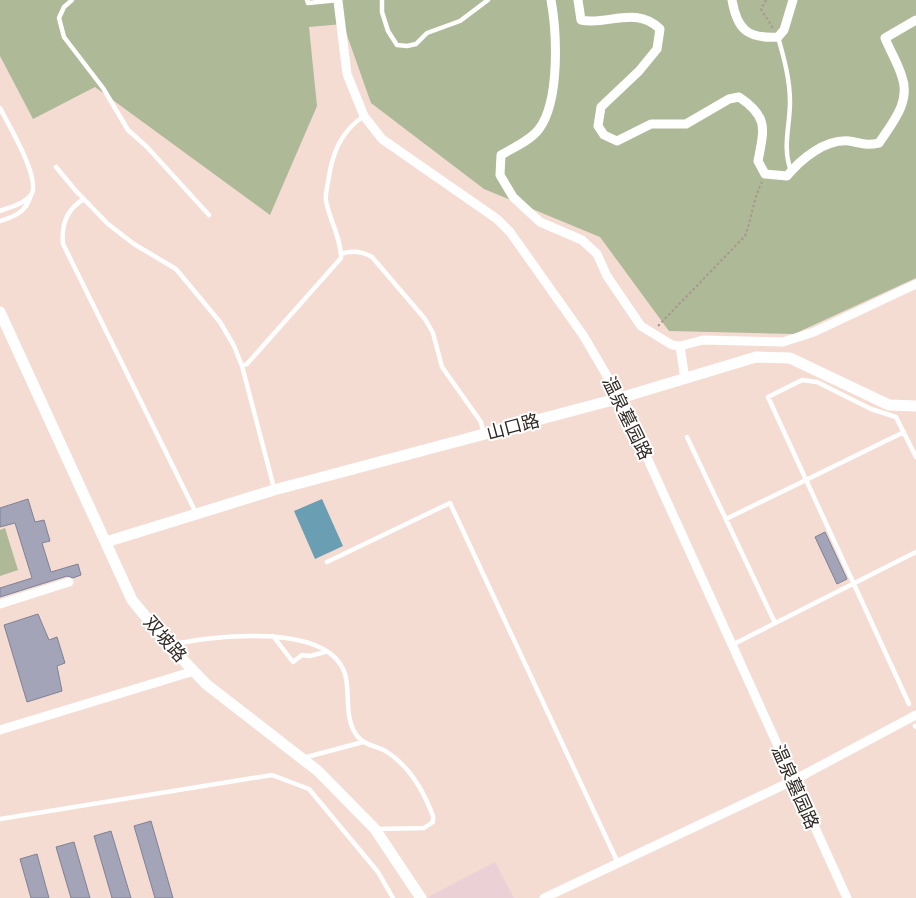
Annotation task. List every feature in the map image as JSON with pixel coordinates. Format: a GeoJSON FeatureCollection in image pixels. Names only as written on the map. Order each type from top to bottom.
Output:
{"type":"FeatureCollection","features":[{"type":"Feature","properties":{"kind":"street","name":"温泉墓园路"},"geometry":{"type":"LineString","coordinates":[[338,0],[347,74],[364,116],[382,139],[497,219],[510,232],[583,335],[620,398],[846,898]]}},
{"type":"Feature","properties":{"kind":"street"},"geometry":{"type":"LineString","coordinates":[[551,0],[557,51],[545,117],[538,130],[501,155],[500,175],[513,196],[540,222],[582,240],[597,254],[607,276],[640,326],[651,334],[680,346],[703,340],[782,342],[814,332],[916,284]]}},
{"type":"Feature","properties":{"kind":"street"},"geometry":{"type":"LineString","coordinates":[[578,0],[581,20],[589,22],[605,18],[636,18],[651,20],[660,29],[657,49],[640,71],[600,107],[598,126],[604,135],[617,141],[651,124],[686,124],[729,100],[739,98],[760,116],[763,135],[758,161],[765,174],[787,176],[805,158],[832,144],[849,141],[866,146],[879,143],[900,111],[904,94],[902,77],[892,58],[885,38],[916,20]]}},
{"type":"Feature","properties":{"kind":"street"},"geometry":{"type":"LineString","coordinates":[[732,0],[738,23],[745,30],[760,37],[778,37],[784,30],[793,0]]}},
{"type":"Feature","properties":{"kind":"street","name":"双坡路"},"geometry":{"type":"LineString","coordinates":[[0,312],[132,600],[169,645],[206,684],[318,771],[375,829],[421,898]]}},
{"type":"Feature","properties":{"kind":"street"},"geometry":{"type":"LineString","coordinates":[[680,346],[684,379]]}},
{"type":"Feature","properties":{"kind":"street","name":"山口路"},"geometry":{"type":"LineString","coordinates":[[106,542],[274,490],[620,398],[756,357],[790,358],[889,404],[916,406]]}},
{"type":"Feature","properties":{"kind":"street"},"geometry":{"type":"LineString","coordinates":[[0,604],[69,582]]}},
{"type":"Feature","properties":{"kind":"street"},"geometry":{"type":"LineString","coordinates":[[0,730],[194,671]]}},
{"type":"Feature","properties":{"kind":"street"},"geometry":{"type":"LineString","coordinates":[[544,898],[792,781],[916,715]]}},
{"type":"Feature","properties":{"kind":"lane"},"geometry":{"type":"LineString","coordinates":[[72,0],[64,7],[59,18],[64,37],[103,88],[128,130],[148,147],[155,158],[208,216]]}},
{"type":"Feature","properties":{"kind":"lane"},"geometry":{"type":"LineString","coordinates":[[307,0],[308,3],[338,0]]}},
{"type":"Feature","properties":{"kind":"lane"},"geometry":{"type":"LineString","coordinates":[[382,0],[382,12],[388,31],[397,45],[406,46],[416,44],[427,33],[460,21],[488,0]]}},
{"type":"Feature","properties":{"kind":"lane"},"geometry":{"type":"LineString","coordinates":[[778,37],[788,74],[790,103],[786,158],[791,171]]}},
{"type":"Feature","properties":{"kind":"lane"},"geometry":{"type":"LineString","coordinates":[[0,108],[30,171],[34,184],[28,205],[21,212],[0,221]]}},
{"type":"Feature","properties":{"kind":"lane"},"geometry":{"type":"LineString","coordinates":[[242,366],[247,364],[341,258],[325,200],[330,162],[337,144],[354,123],[364,116]]}},
{"type":"Feature","properties":{"kind":"lane"},"geometry":{"type":"LineString","coordinates":[[56,167],[108,224],[134,244],[176,269],[220,322],[234,346],[242,366],[274,490]]}},
{"type":"Feature","properties":{"kind":"lane"},"geometry":{"type":"LineString","coordinates":[[0,211],[22,202],[32,194]]}},
{"type":"Feature","properties":{"kind":"lane"},"geometry":{"type":"LineString","coordinates":[[84,199],[73,206],[68,214],[62,232],[63,244],[196,514]]}},
{"type":"Feature","properties":{"kind":"lane"},"geometry":{"type":"LineString","coordinates":[[341,254],[349,251],[364,252],[372,258],[425,319],[433,333],[442,367],[476,415],[484,434]]}},
{"type":"Feature","properties":{"kind":"lane"},"geometry":{"type":"LineString","coordinates":[[909,704],[768,397],[802,380],[817,382],[871,410],[896,417],[916,457]]}},
{"type":"Feature","properties":{"kind":"lane"},"geometry":{"type":"LineString","coordinates":[[726,519],[904,432]]}},
{"type":"Feature","properties":{"kind":"lane"},"geometry":{"type":"LineString","coordinates":[[687,437],[775,623]]}},
{"type":"Feature","properties":{"kind":"lane"},"geometry":{"type":"LineString","coordinates":[[327,562],[450,502],[618,863]]}},
{"type":"Feature","properties":{"kind":"lane"},"geometry":{"type":"LineString","coordinates":[[732,646],[916,552]]}},
{"type":"Feature","properties":{"kind":"lane"},"geometry":{"type":"LineString","coordinates":[[273,636],[293,662],[302,655],[310,656],[325,652]]}},
{"type":"Feature","properties":{"kind":"lane"},"geometry":{"type":"LineString","coordinates":[[169,645],[193,640],[273,636],[298,640],[325,652],[340,665],[345,675],[349,716],[356,735],[363,742],[387,752],[408,770],[433,816],[433,822],[424,828],[375,829]]}},
{"type":"Feature","properties":{"kind":"lane"},"geometry":{"type":"LineString","coordinates":[[301,759],[363,742]]}},
{"type":"Feature","properties":{"kind":"lane"},"geometry":{"type":"LineString","coordinates":[[0,819],[272,775],[309,789],[378,872],[393,898]]}},
{"type":"Feature","properties":{"kind":"path"},"geometry":{"type":"LineString","coordinates":[[766,0],[761,9],[778,37]]}},
{"type":"Feature","properties":{"kind":"path"},"geometry":{"type":"LineString","coordinates":[[651,334],[744,236],[751,221],[755,196],[765,174]]}},
{"type":"Feature","properties":{"kind":"shaded area"},"geometry":{"type":"Polygon","coordinates":[[[495,862],[514,898],[428,897],[495,862]]]}},
{"type":"Feature","properties":{"kind":"green space"},"geometry":{"type":"Polygon","coordinates":[[[0,0],[916,0],[916,278],[794,334],[669,331],[600,237],[484,189],[371,103],[343,24],[309,27],[317,106],[270,215],[95,87],[33,119],[0,56],[0,0]]]}},
{"type":"Feature","properties":{"kind":"green space"},"geometry":{"type":"Polygon","coordinates":[[[5,528],[18,570],[0,576],[0,530],[5,528]]]}},
{"type":"Feature","properties":{"kind":"water"},"geometry":{"type":"Polygon","coordinates":[[[322,499],[343,546],[315,559],[294,511],[322,499]]]}},
{"type":"Feature","properties":{"kind":"building"},"geometry":{"type":"Polygon","coordinates":[[[28,499],[35,522],[44,520],[50,541],[42,543],[51,572],[78,564],[81,575],[73,578],[67,576],[0,597],[0,588],[32,578],[15,523],[0,527],[0,508],[28,499]]]}},
{"type":"Feature","properties":{"kind":"building"},"geometry":{"type":"Polygon","coordinates":[[[825,532],[847,579],[837,584],[815,537],[825,532]]]}},
{"type":"Feature","properties":{"kind":"building"},"geometry":{"type":"Polygon","coordinates":[[[38,614],[49,640],[57,637],[65,663],[57,666],[62,691],[27,702],[4,625],[38,614]]]}},
{"type":"Feature","properties":{"kind":"building"},"geometry":{"type":"Polygon","coordinates":[[[151,821],[173,898],[155,898],[134,826],[151,821]]]}},
{"type":"Feature","properties":{"kind":"building"},"geometry":{"type":"Polygon","coordinates":[[[111,831],[131,898],[112,898],[94,836],[111,831]]]}},
{"type":"Feature","properties":{"kind":"building"},"geometry":{"type":"Polygon","coordinates":[[[74,842],[90,898],[71,898],[56,847],[74,842]]]}},
{"type":"Feature","properties":{"kind":"building"},"geometry":{"type":"Polygon","coordinates":[[[37,854],[49,898],[31,898],[20,859],[37,854]]]}}]}
